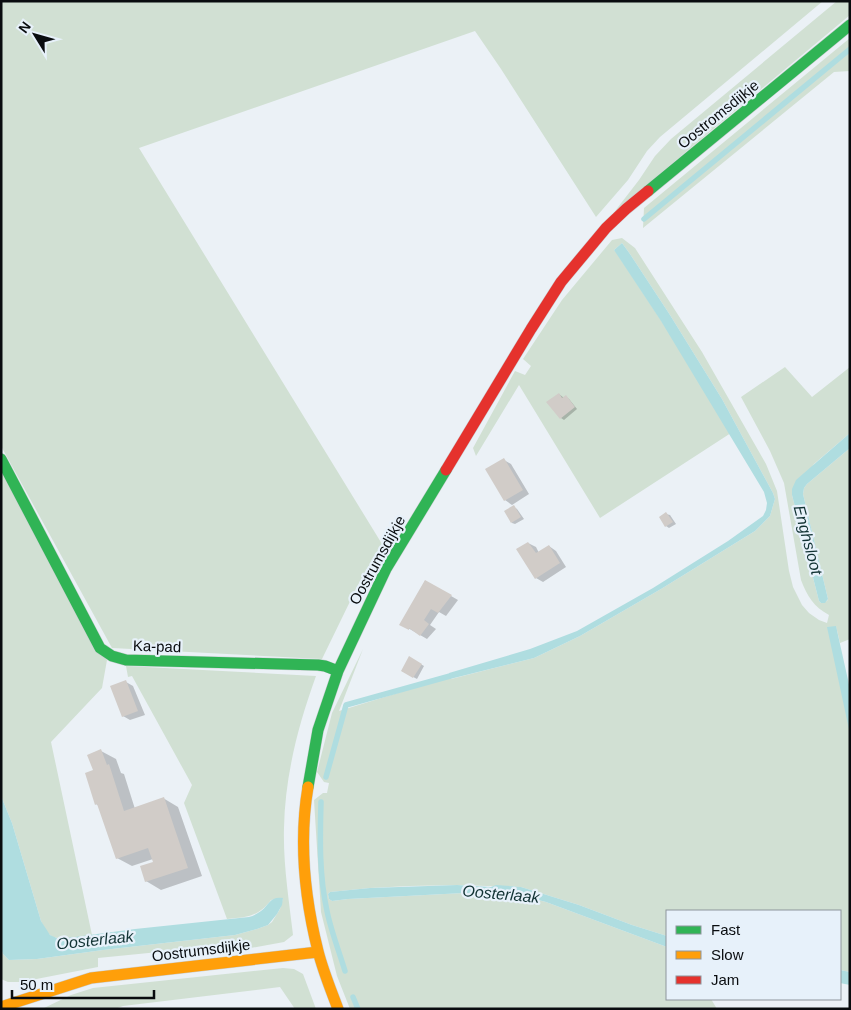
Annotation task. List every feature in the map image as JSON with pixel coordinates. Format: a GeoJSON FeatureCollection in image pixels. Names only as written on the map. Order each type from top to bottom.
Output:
{"type":"FeatureCollection","features":[{"type":"Feature","properties":{"kind":"street","name":"Oostromsdijkje"},"geometry":{"type":"LineString","coordinates":[[606,228],[850,25]]}},
{"type":"Feature","properties":{"kind":"street","name":"Oostrumsdijkje"},"geometry":{"type":"LineString","coordinates":[[338,1009],[318,952],[312,922],[303,834],[305,805],[318,730],[338,671],[362,616],[386,570],[531,329],[561,282],[606,228]]}},
{"type":"Feature","properties":{"kind":"street","name":"Ka-pad"},"geometry":{"type":"LineString","coordinates":[[1,458],[100,648],[112,656],[126,660],[318,665],[338,671]]}},
{"type":"Feature","properties":{"kind":"street","name":"Oostrumsdijkje"},"geometry":{"type":"LineString","coordinates":[[1,1007],[91,978],[318,952]]}},
{"type":"Feature","properties":{"kind":"green space"},"geometry":{"type":"Polygon","coordinates":[[[1,1],[823,1],[660,137],[647,151],[628,180],[596,217],[475,31],[139,148],[382,544],[359,583],[322,659],[112,648],[1,446],[1,1]]]}},
{"type":"Feature","properties":{"kind":"green space"},"geometry":{"type":"Polygon","coordinates":[[[837,1],[850,1],[850,15],[615,211],[655,156],[671,139],[837,1]]]}},
{"type":"Feature","properties":{"kind":"green space"},"geometry":{"type":"Polygon","coordinates":[[[850,38],[850,71],[834,72],[643,228],[644,208],[850,38]]]}},
{"type":"Feature","properties":{"kind":"green space"},"geometry":{"type":"Polygon","coordinates":[[[622,238],[635,248],[702,352],[766,464],[777,491],[793,587],[802,605],[809,613],[827,623],[829,615],[812,600],[801,580],[784,483],[770,451],[741,397],[785,367],[812,397],[850,367],[850,433],[814,464],[792,495],[821,603],[828,599],[803,494],[804,488],[850,448],[850,639],[840,643],[836,626],[850,734],[850,972],[841,970],[841,910],[666,910],[666,936],[521,887],[457,885],[370,888],[330,892],[328,894],[329,899],[332,901],[464,893],[523,896],[546,902],[666,947],[666,1000],[712,1000],[717,1009],[350,1009],[337,976],[321,912],[314,800],[323,793],[327,793],[329,783],[324,782],[317,772],[332,713],[363,649],[339,711],[450,677],[451,679],[534,658],[580,636],[661,589],[755,531],[770,516],[775,499],[773,493],[722,399],[670,315],[622,243],[614,250],[734,431],[600,518],[519,385],[476,456],[473,448],[515,371],[525,375],[531,366],[523,359],[562,300],[612,240],[622,238]]]}},
{"type":"Feature","properties":{"kind":"green space"},"geometry":{"type":"Polygon","coordinates":[[[1,470],[107,660],[102,688],[51,742],[92,935],[58,938],[53,937],[45,930],[12,823],[1,796],[1,470]]]}},
{"type":"Feature","properties":{"kind":"green space"},"geometry":{"type":"Polygon","coordinates":[[[126,666],[316,676],[294,751],[285,809],[284,855],[293,935],[284,942],[207,956],[199,948],[98,958],[98,967],[21,982],[8,982],[1,979],[1,948],[3,954],[9,960],[37,959],[235,935],[268,925],[280,909],[283,898],[271,900],[261,910],[252,915],[227,919],[184,803],[192,785],[132,676],[128,677],[126,666]]]}},
{"type":"Feature","properties":{"kind":"green space"},"geometry":{"type":"Polygon","coordinates":[[[283,968],[294,969],[303,974],[316,1009],[295,1009],[280,987],[123,1006],[115,1009],[42,1009],[71,995],[93,988],[283,968]]]}},
{"type":"Feature","properties":{"kind":"water"},"geometry":{"type":"Polygon","coordinates":[[[622,243],[670,315],[722,399],[773,493],[775,499],[770,516],[755,531],[580,636],[534,658],[450,679],[449,673],[530,649],[577,631],[653,588],[728,541],[763,516],[766,510],[767,503],[764,492],[661,321],[614,250],[622,243]]]}},
{"type":"Feature","properties":{"kind":"water","name":"Enghsloot"},"geometry":{"type":"Polygon","coordinates":[[[850,433],[850,448],[804,488],[803,494],[828,599],[825,603],[821,603],[792,489],[796,480],[850,433]]]}},
{"type":"Feature","properties":{"kind":"water"},"geometry":{"type":"Polygon","coordinates":[[[836,626],[850,689],[850,734],[827,627],[836,626]]]}},
{"type":"Feature","properties":{"kind":"water","name":"Oosterlaak"},"geometry":{"type":"Polygon","coordinates":[[[1,796],[12,823],[41,921],[50,935],[59,939],[249,917],[260,912],[275,898],[283,898],[282,905],[268,925],[235,935],[37,959],[9,960],[3,954],[1,948],[1,796]]]}},
{"type":"Feature","properties":{"kind":"water","name":"Oosterlaak"},"geometry":{"type":"Polygon","coordinates":[[[457,885],[521,887],[666,936],[666,947],[546,902],[523,896],[464,893],[332,901],[329,899],[328,894],[330,892],[370,888],[457,885]]]}},
{"type":"Feature","properties":{"kind":"water"},"geometry":{"type":"Polygon","coordinates":[[[841,970],[850,972],[850,985],[841,983],[841,970]]]}},
{"type":"Feature","properties":{"kind":"building"},"geometry":{"type":"Polygon","coordinates":[[[559,393],[562,398],[566,395],[575,407],[560,419],[546,402],[559,393]]]}},
{"type":"Feature","properties":{"kind":"building"},"geometry":{"type":"Polygon","coordinates":[[[504,458],[523,490],[504,501],[485,469],[504,458]]]}},
{"type":"Feature","properties":{"kind":"building"},"geometry":{"type":"Polygon","coordinates":[[[514,505],[521,517],[511,523],[504,511],[514,505]]]}},
{"type":"Feature","properties":{"kind":"building"},"geometry":{"type":"Polygon","coordinates":[[[666,512],[673,522],[665,527],[659,517],[666,512]]]}},
{"type":"Feature","properties":{"kind":"building"},"geometry":{"type":"Polygon","coordinates":[[[528,542],[536,553],[549,545],[560,563],[535,579],[516,549],[528,542]]]}},
{"type":"Feature","properties":{"kind":"building"},"geometry":{"type":"Polygon","coordinates":[[[425,580],[452,595],[438,613],[431,609],[424,620],[429,624],[420,636],[409,628],[409,630],[399,625],[425,580]]]}},
{"type":"Feature","properties":{"kind":"building"},"geometry":{"type":"Polygon","coordinates":[[[409,656],[422,664],[413,678],[401,671],[409,656]]]}},
{"type":"Feature","properties":{"kind":"building"},"geometry":{"type":"Polygon","coordinates":[[[126,680],[138,711],[122,717],[110,686],[126,680]]]}},
{"type":"Feature","properties":{"kind":"building"},"geometry":{"type":"Polygon","coordinates":[[[101,749],[107,765],[109,764],[124,811],[164,797],[188,868],[145,882],[140,866],[153,862],[148,848],[116,859],[85,773],[93,770],[87,755],[101,749]]]}},
{"type":"Feature","properties":{"kind":"waterway"},"geometry":{"type":"LineString","coordinates":[[644,219],[850,49]]}},
{"type":"Feature","properties":{"kind":"waterway"},"geometry":{"type":"LineString","coordinates":[[326,777],[346,705],[450,676]]}},
{"type":"Feature","properties":{"kind":"waterway"},"geometry":{"type":"LineString","coordinates":[[321,802],[320,829],[324,897],[345,971]]}},
{"type":"Feature","properties":{"kind":"waterway"},"geometry":{"type":"LineString","coordinates":[[353,997],[358,1009]]}},
{"type":"Feature","properties":{"kind":"traffic: fast"},"geometry":{"type":"LineString","coordinates":[[648,191],[850,25]]}},
{"type":"Feature","properties":{"kind":"traffic: fast"},"geometry":{"type":"LineString","coordinates":[[1,459],[100,648],[112,656],[126,660],[318,665],[338,671]]}},
{"type":"Feature","properties":{"kind":"traffic: fast"},"geometry":{"type":"LineString","coordinates":[[308,787],[318,730],[338,671],[386,569],[446,470]]}},
{"type":"Feature","properties":{"kind":"traffic: slow"},"geometry":{"type":"LineString","coordinates":[[308,787],[304,828],[307,890],[318,951],[338,1009]]}},
{"type":"Feature","properties":{"kind":"traffic: slow"},"geometry":{"type":"LineString","coordinates":[[1,1007],[91,978],[318,952]]}},
{"type":"Feature","properties":{"kind":"traffic: jam"},"geometry":{"type":"LineString","coordinates":[[446,470],[561,282],[606,228],[648,191]]}}]}
